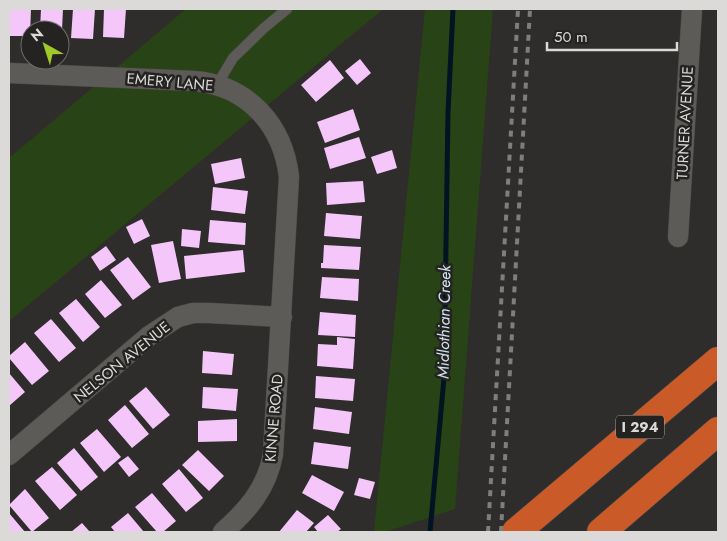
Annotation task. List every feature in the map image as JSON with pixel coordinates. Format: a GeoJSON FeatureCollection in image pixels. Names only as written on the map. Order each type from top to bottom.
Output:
{"type":"FeatureCollection","features":[{"type":"Feature","properties":{"kind":"highway","name":"I 294"},"geometry":{"type":"LineString","coordinates":[[516,532],[718,361]]}},
{"type":"Feature","properties":{"kind":"highway"},"geometry":{"type":"LineString","coordinates":[[602,532],[718,431]]}},
{"type":"Feature","properties":{"kind":"street","name":"TURNER AVENUE"},"geometry":{"type":"LineString","coordinates":[[678,237],[692,9]]}},
{"type":"Feature","properties":{"kind":"street","name":"EMERY LANE"},"geometry":{"type":"LineString","coordinates":[[9,73],[195,81],[217,85],[232,91],[251,104],[272,127],[287,158],[289,177],[282,317]]}},
{"type":"Feature","properties":{"kind":"street","name":"NELSON AVENUE"},"geometry":{"type":"LineString","coordinates":[[9,455],[164,324],[178,317],[193,313],[282,317]]}},
{"type":"Feature","properties":{"kind":"street","name":"KINNE ROAD"},"geometry":{"type":"LineString","coordinates":[[222,532],[242,516],[253,503],[263,487],[270,468],[273,454],[282,317]]}},
{"type":"Feature","properties":{"kind":"lane"},"geometry":{"type":"LineString","coordinates":[[217,85],[233,58],[287,9]]}},
{"type":"Feature","properties":{"kind":"green space"},"geometry":{"type":"Polygon","coordinates":[[[186,9],[383,9],[9,321],[9,158],[186,9]]]}},
{"type":"Feature","properties":{"kind":"green space"},"geometry":{"type":"Polygon","coordinates":[[[425,9],[493,9],[455,509],[385,532],[374,532],[425,9]]]}},
{"type":"Feature","properties":{"kind":"building"},"geometry":{"type":"Polygon","coordinates":[[[9,9],[31,9],[31,20],[20,20],[20,36],[9,36],[9,9]]]}},
{"type":"Feature","properties":{"kind":"building"},"geometry":{"type":"Polygon","coordinates":[[[41,9],[63,9],[62,20],[40,20],[41,9]]]}},
{"type":"Feature","properties":{"kind":"building"},"geometry":{"type":"Polygon","coordinates":[[[73,9],[95,9],[93,39],[71,38],[73,9]]]}},
{"type":"Feature","properties":{"kind":"building"},"geometry":{"type":"Polygon","coordinates":[[[104,9],[126,9],[124,38],[103,37],[104,9]]]}},
{"type":"Feature","properties":{"kind":"building"},"geometry":{"type":"Polygon","coordinates":[[[360,59],[371,73],[357,85],[345,71],[360,59]]]}},
{"type":"Feature","properties":{"kind":"building"},"geometry":{"type":"Polygon","coordinates":[[[330,60],[344,78],[316,102],[301,85],[330,60]]]}},
{"type":"Feature","properties":{"kind":"building"},"geometry":{"type":"Polygon","coordinates":[[[353,109],[360,130],[325,143],[317,122],[353,109]]]}},
{"type":"Feature","properties":{"kind":"building"},"geometry":{"type":"Polygon","coordinates":[[[359,137],[366,158],[330,169],[324,148],[359,137]]]}},
{"type":"Feature","properties":{"kind":"building"},"geometry":{"type":"Polygon","coordinates":[[[392,150],[397,168],[377,174],[371,157],[392,150]]]}},
{"type":"Feature","properties":{"kind":"building"},"geometry":{"type":"Polygon","coordinates":[[[241,158],[245,178],[215,184],[211,164],[241,158]]]}},
{"type":"Feature","properties":{"kind":"building"},"geometry":{"type":"Polygon","coordinates":[[[363,181],[365,202],[327,205],[326,183],[363,181]]]}},
{"type":"Feature","properties":{"kind":"building"},"geometry":{"type":"Polygon","coordinates":[[[213,187],[248,191],[245,214],[211,210],[213,187]]]}},
{"type":"Feature","properties":{"kind":"building"},"geometry":{"type":"Polygon","coordinates":[[[326,213],[362,216],[360,239],[324,236],[326,213]]]}},
{"type":"Feature","properties":{"kind":"building"},"geometry":{"type":"Polygon","coordinates":[[[142,219],[150,236],[134,244],[126,227],[142,219]]]}},
{"type":"Feature","properties":{"kind":"building"},"geometry":{"type":"Polygon","coordinates":[[[210,220],[246,223],[245,245],[208,242],[210,220]]]}},
{"type":"Feature","properties":{"kind":"building"},"geometry":{"type":"Polygon","coordinates":[[[182,229],[201,231],[199,248],[181,246],[182,229]]]}},
{"type":"Feature","properties":{"kind":"building"},"geometry":{"type":"Polygon","coordinates":[[[173,241],[181,279],[159,283],[151,245],[173,241]]]}},
{"type":"Feature","properties":{"kind":"building"},"geometry":{"type":"Polygon","coordinates":[[[324,245],[361,247],[359,270],[321,268],[324,245]]]}},
{"type":"Feature","properties":{"kind":"building"},"geometry":{"type":"Polygon","coordinates":[[[106,246],[116,260],[100,271],[91,257],[106,246]]]}},
{"type":"Feature","properties":{"kind":"building"},"geometry":{"type":"Polygon","coordinates":[[[243,250],[245,272],[186,279],[184,256],[243,250]]]}},
{"type":"Feature","properties":{"kind":"building"},"geometry":{"type":"Polygon","coordinates":[[[128,257],[151,287],[133,300],[110,270],[128,257]]]}},
{"type":"Feature","properties":{"kind":"building"},"geometry":{"type":"Polygon","coordinates":[[[322,277],[359,279],[358,301],[320,298],[322,277]]]}},
{"type":"Feature","properties":{"kind":"building"},"geometry":{"type":"Polygon","coordinates":[[[101,280],[122,305],[105,318],[85,294],[101,280]]]}},
{"type":"Feature","properties":{"kind":"building"},"geometry":{"type":"Polygon","coordinates":[[[76,299],[100,327],[83,342],[59,313],[76,299]]]}},
{"type":"Feature","properties":{"kind":"building"},"geometry":{"type":"Polygon","coordinates":[[[320,312],[356,315],[355,337],[318,335],[320,312]]]}},
{"type":"Feature","properties":{"kind":"building"},"geometry":{"type":"Polygon","coordinates":[[[51,319],[76,348],[59,362],[34,333],[51,319]]]}},
{"type":"Feature","properties":{"kind":"building"},"geometry":{"type":"Polygon","coordinates":[[[337,337],[355,339],[353,369],[317,366],[318,344],[337,345],[337,337]]]}},
{"type":"Feature","properties":{"kind":"building"},"geometry":{"type":"Polygon","coordinates":[[[25,342],[49,371],[32,385],[9,358],[25,342]]]}},
{"type":"Feature","properties":{"kind":"building"},"geometry":{"type":"Polygon","coordinates":[[[203,351],[234,354],[232,375],[202,373],[203,351]]]}},
{"type":"Feature","properties":{"kind":"building"},"geometry":{"type":"Polygon","coordinates":[[[9,373],[25,392],[9,406],[9,373]]]}},
{"type":"Feature","properties":{"kind":"building"},"geometry":{"type":"Polygon","coordinates":[[[316,376],[355,379],[353,401],[315,398],[316,376]]]}},
{"type":"Feature","properties":{"kind":"building"},"geometry":{"type":"Polygon","coordinates":[[[146,387],[170,415],[153,429],[129,401],[146,387]]]}},
{"type":"Feature","properties":{"kind":"building"},"geometry":{"type":"Polygon","coordinates":[[[203,387],[238,389],[236,411],[202,408],[203,387]]]}},
{"type":"Feature","properties":{"kind":"building"},"geometry":{"type":"Polygon","coordinates":[[[125,405],[149,434],[132,448],[108,420],[125,405]]]}},
{"type":"Feature","properties":{"kind":"building"},"geometry":{"type":"Polygon","coordinates":[[[315,407],[352,412],[349,434],[313,429],[315,407]]]}},
{"type":"Feature","properties":{"kind":"building"},"geometry":{"type":"Polygon","coordinates":[[[237,419],[237,441],[198,442],[198,421],[237,419]]]}},
{"type":"Feature","properties":{"kind":"building"},"geometry":{"type":"Polygon","coordinates":[[[97,429],[121,457],[104,472],[80,443],[97,429]]]}},
{"type":"Feature","properties":{"kind":"building"},"geometry":{"type":"Polygon","coordinates":[[[314,442],[351,447],[348,469],[311,464],[314,442]]]}},
{"type":"Feature","properties":{"kind":"building"},"geometry":{"type":"Polygon","coordinates":[[[74,448],[98,477],[81,491],[57,463],[74,448]]]}},
{"type":"Feature","properties":{"kind":"building"},"geometry":{"type":"Polygon","coordinates":[[[198,450],[224,476],[209,491],[182,465],[198,450]]]}},
{"type":"Feature","properties":{"kind":"building"},"geometry":{"type":"Polygon","coordinates":[[[128,456],[139,469],[129,477],[118,463],[128,456]]]}},
{"type":"Feature","properties":{"kind":"building"},"geometry":{"type":"Polygon","coordinates":[[[52,467],[77,495],[60,510],[35,481],[52,467]]]}},
{"type":"Feature","properties":{"kind":"building"},"geometry":{"type":"Polygon","coordinates":[[[179,469],[203,498],[186,512],[162,484],[179,469]]]}},
{"type":"Feature","properties":{"kind":"building"},"geometry":{"type":"Polygon","coordinates":[[[312,475],[344,492],[334,511],[302,493],[312,475]]]}},
{"type":"Feature","properties":{"kind":"building"},"geometry":{"type":"Polygon","coordinates":[[[359,478],[375,482],[370,499],[354,495],[359,478]]]}},
{"type":"Feature","properties":{"kind":"building"},"geometry":{"type":"Polygon","coordinates":[[[25,489],[49,518],[32,532],[9,505],[25,489]]]}},
{"type":"Feature","properties":{"kind":"building"},"geometry":{"type":"Polygon","coordinates":[[[152,493],[176,521],[163,532],[157,532],[135,507],[152,493]]]}},
{"type":"Feature","properties":{"kind":"building"},"geometry":{"type":"Polygon","coordinates":[[[297,510],[314,523],[306,532],[279,532],[297,510]]]}},
{"type":"Feature","properties":{"kind":"building"},"geometry":{"type":"Polygon","coordinates":[[[9,513],[25,532],[9,532],[9,513]]]}},
{"type":"Feature","properties":{"kind":"building"},"geometry":{"type":"Polygon","coordinates":[[[128,513],[144,532],[115,532],[111,527],[128,513]]]}},
{"type":"Feature","properties":{"kind":"building"},"geometry":{"type":"Polygon","coordinates":[[[328,515],[341,529],[337,532],[318,532],[314,527],[328,515]]]}},
{"type":"Feature","properties":{"kind":"building"},"geometry":{"type":"Polygon","coordinates":[[[82,523],[90,532],[71,532],[82,523]]]}},
{"type":"Feature","properties":{"kind":"waterway","name":"Midlothian Creek"},"geometry":{"type":"LineString","coordinates":[[430,532],[444,378],[448,112],[453,9]]}},
{"type":"Feature","properties":{"kind":"railway"},"geometry":{"type":"LineString","coordinates":[[488,532],[518,9]]}},
{"type":"Feature","properties":{"kind":"railway"},"geometry":{"type":"LineString","coordinates":[[501,532],[530,9]]}}]}
